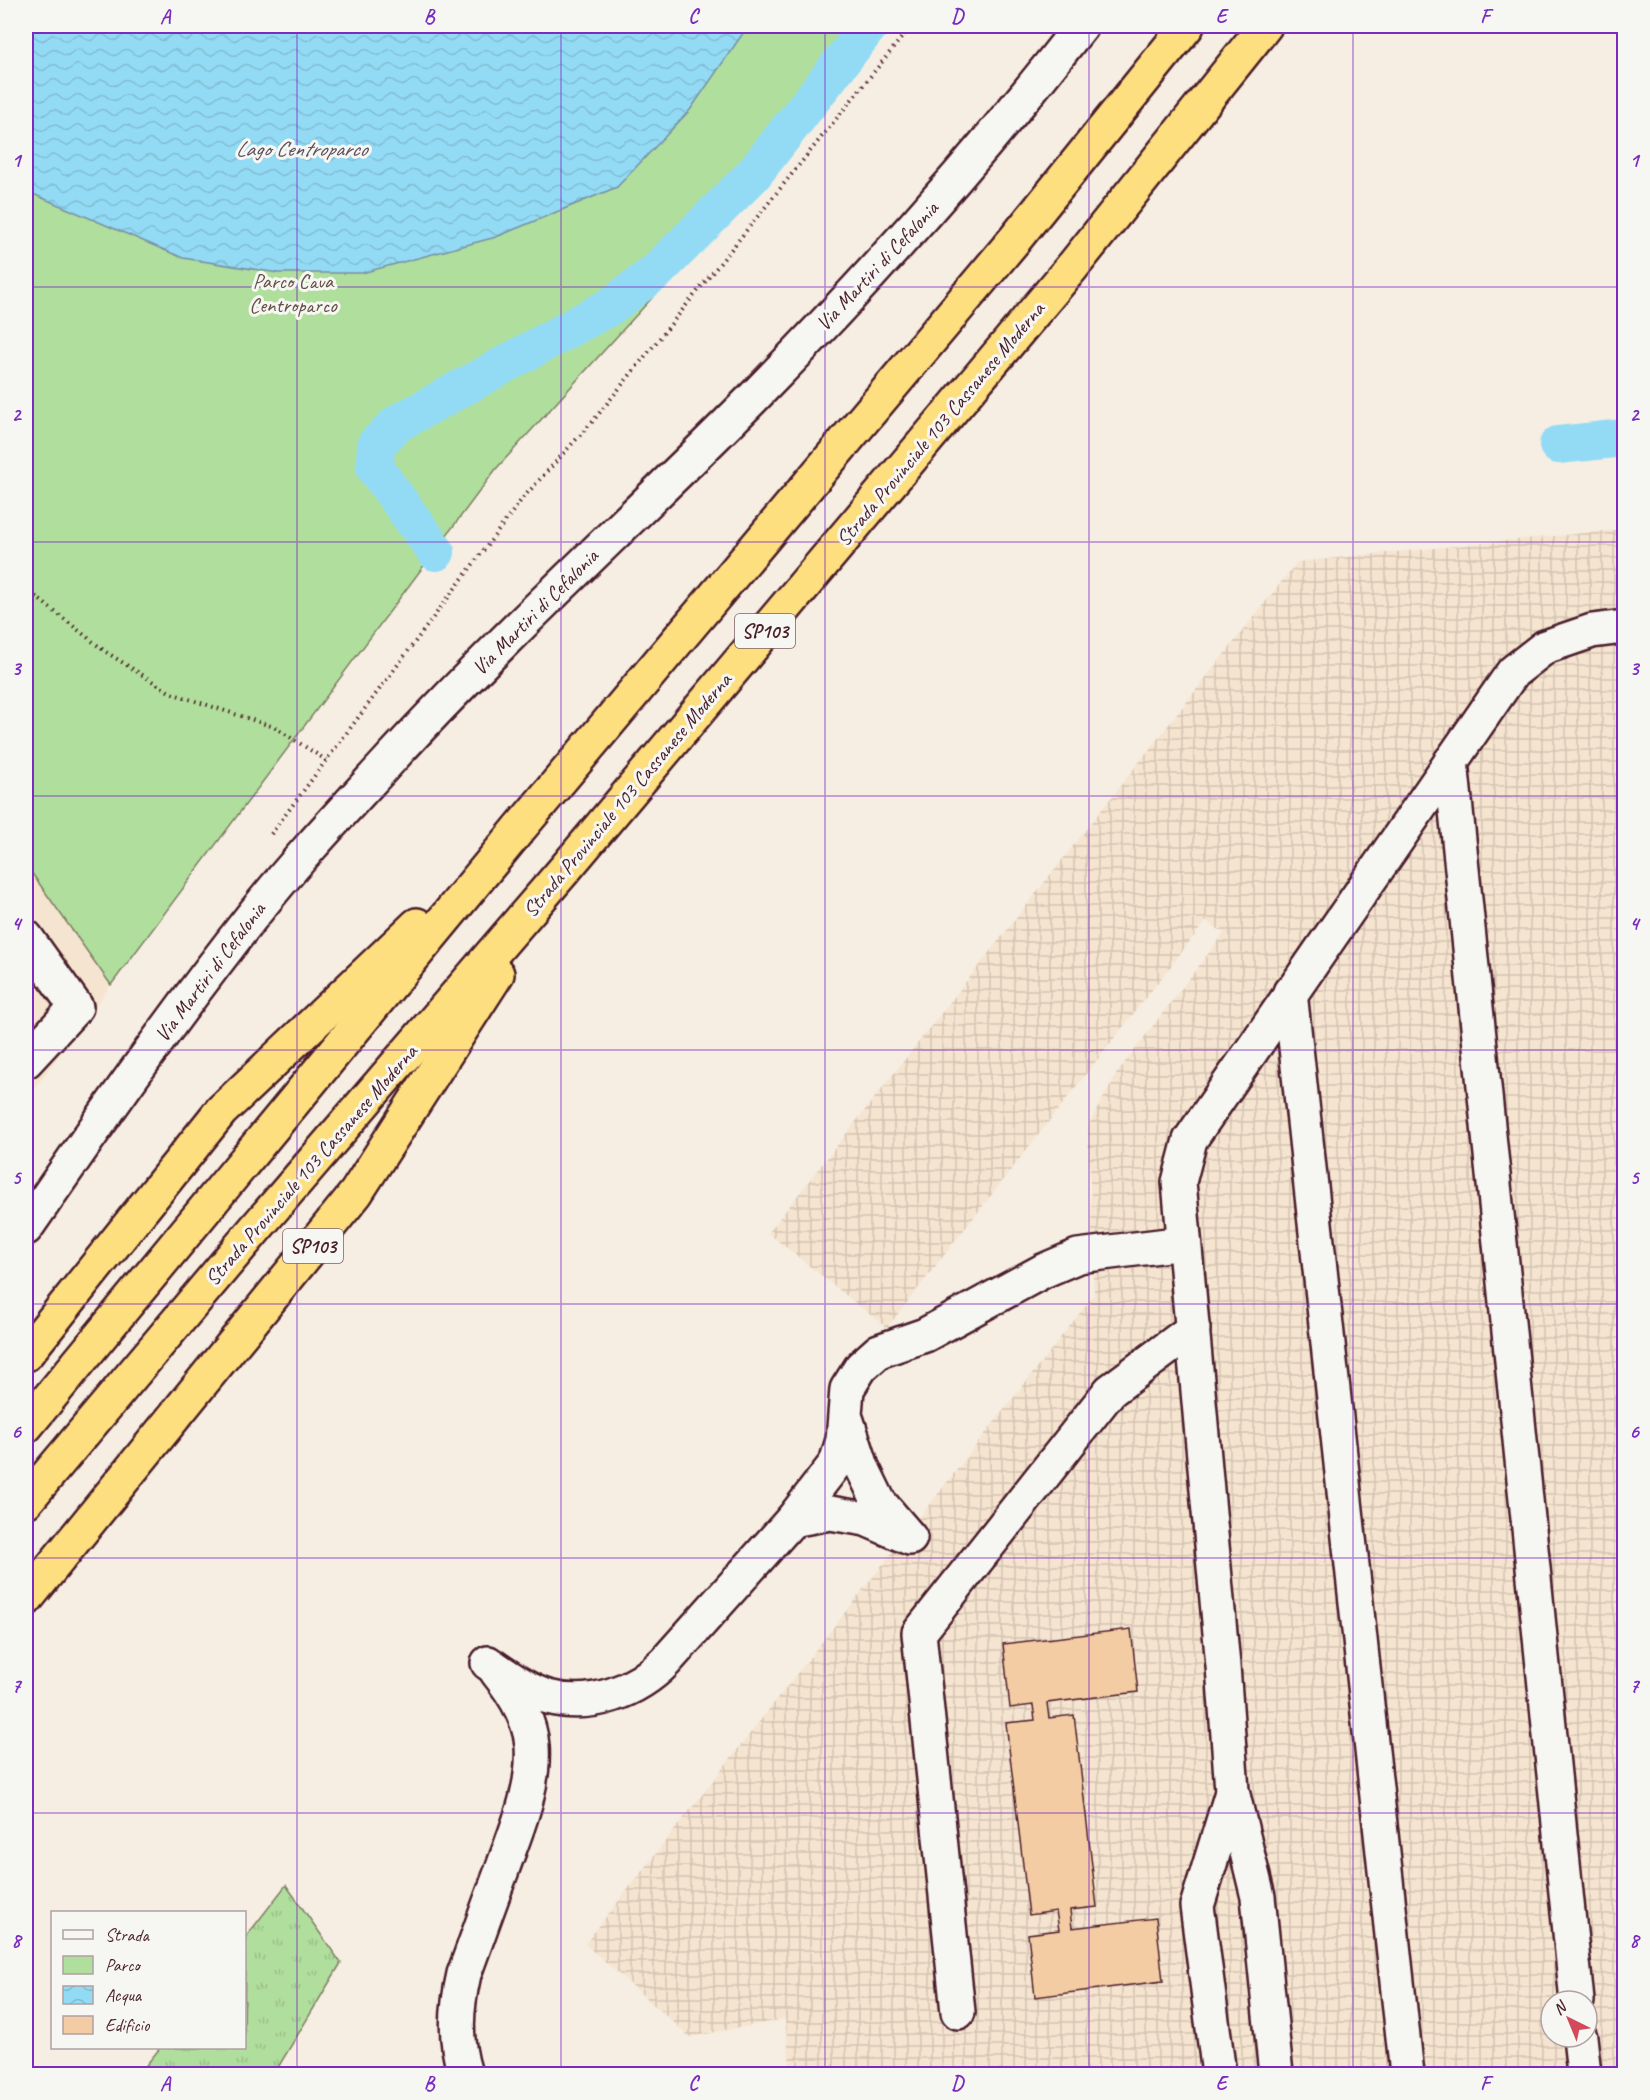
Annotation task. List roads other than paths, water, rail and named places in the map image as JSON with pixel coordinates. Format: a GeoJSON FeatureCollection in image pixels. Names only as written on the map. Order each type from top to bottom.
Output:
{"type":"FeatureCollection","features":[{"type":"Feature","properties":{"kind":"highway","name":"SP103"},"geometry":{"type":"LineString","coordinates":[[26,1426],[519,829],[1016,238],[1187,26]]}},
{"type":"Feature","properties":{"kind":"highway","name":"Strada Provinciale 103 Cassanese Moderna"},"geometry":{"type":"LineString","coordinates":[[26,1501],[256,1228],[565,869],[1073,266],[1265,26]]}},
{"type":"Feature","properties":{"kind":"highway","name":"SP103"},"geometry":{"type":"LineString","coordinates":[[26,1354],[221,1111],[519,829]]}},
{"type":"Feature","properties":{"kind":"highway","name":"SP103"},"geometry":{"type":"LineString","coordinates":[[26,1599],[356,1193],[565,869]]}},
{"type":"Feature","properties":{"kind":"street","name":"Via Martiri di Cefalonia"},"geometry":{"type":"LineString","coordinates":[[26,1227],[113,1102],[203,979],[256,911],[327,829],[460,686],[751,400],[885,260],[974,158],[1081,26]]}},
{"type":"Feature","properties":{"kind":"street"},"geometry":{"type":"LineString","coordinates":[[1276,2074],[1258,1897],[1232,1791],[1223,1666],[1179,1182],[1190,1140],[1513,672],[1545,647],[1592,631],[1624,627],[1624,633]]}},
{"type":"Feature","properties":{"kind":"street"},"geometry":{"type":"LineString","coordinates":[[1451,761],[1576,1989]]}},
{"type":"Feature","properties":{"kind":"street"},"geometry":{"type":"LineString","coordinates":[[26,937],[76,1007],[26,1061]]}},
{"type":"Feature","properties":{"kind":"street"},"geometry":{"type":"LineString","coordinates":[[1290,992],[1407,2074]]}},
{"type":"Feature","properties":{"kind":"street"},"geometry":{"type":"LineString","coordinates":[[465,2074],[458,2047],[456,2023],[458,2001],[464,1974],[524,1809],[532,1766],[532,1744],[523,1713],[507,1685],[481,1657],[517,1682],[546,1697],[561,1700],[597,1698],[632,1687],[656,1671],[666,1661],[792,1520],[836,1463],[843,1440],[847,1389],[861,1367],[879,1351],[925,1335],[1043,1271],[1078,1256],[1185,1243]]}},
{"type":"Feature","properties":{"kind":"street"},"geometry":{"type":"LineString","coordinates":[[958,2012],[919,1633],[1110,1390],[1192,1329]]}},
{"type":"Feature","properties":{"kind":"street"},"geometry":{"type":"LineString","coordinates":[[792,1520],[830,1513],[866,1519],[910,1538],[879,1502],[862,1467],[845,1416]]}},
{"type":"Feature","properties":{"kind":"street"},"geometry":{"type":"LineString","coordinates":[[1219,2074],[1197,1906],[1232,1791]]}},
{"type":"Feature","properties":{"kind":"street"},"geometry":{"type":"LineString","coordinates":[[1581,2049],[1584,2074]]}},
{"type":"Feature","properties":{"kind":"water","name":"Lago Centroparco"},"geometry":{"type":"Polygon","coordinates":[[[26,26],[748,26],[690,110],[617,187],[496,237],[362,273],[278,273],[183,258],[26,191],[26,26]]]}},
{"type":"Feature","properties":{"kind":"waterway"},"geometry":{"type":"LineString","coordinates":[[436,552],[375,468],[376,444],[398,423],[611,306],[657,271],[752,176],[869,26]]}},
{"type":"Feature","properties":{"kind":"waterway"},"geometry":{"type":"LineString","coordinates":[[1558,445],[1624,438]]}},
{"type":"Feature","properties":{"kind":"park label","name":"Parco Cava Centroparco"},"geometry":{"type":"Point","coordinates":[293,293]}}]}
